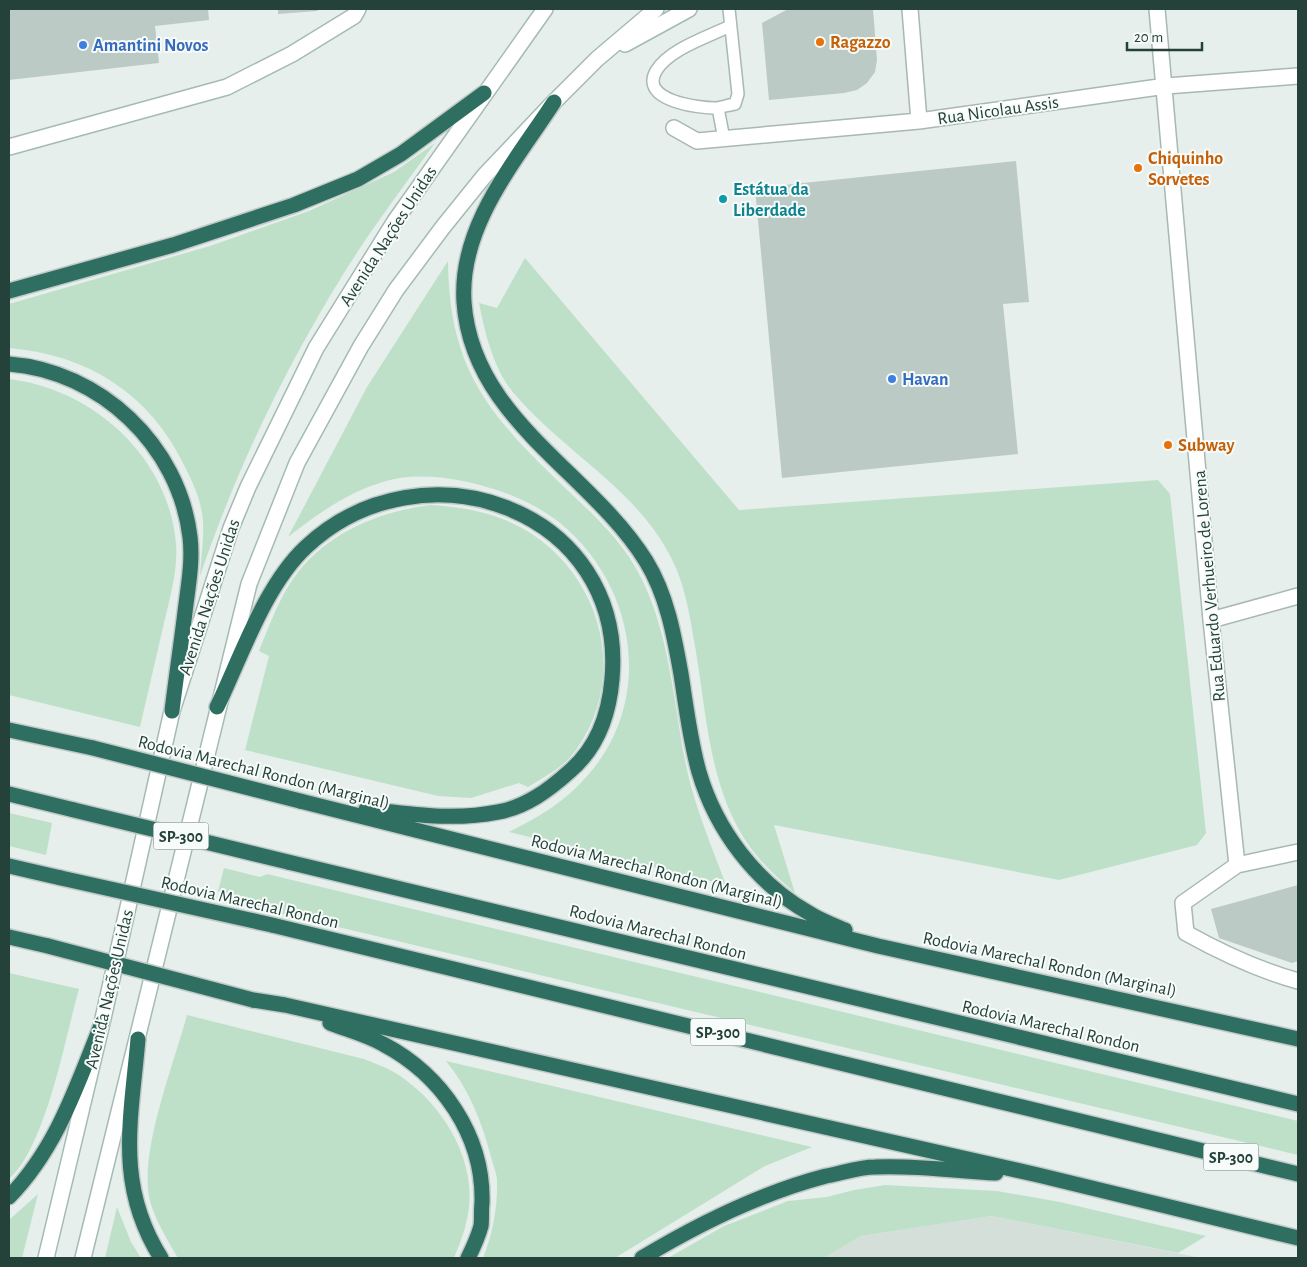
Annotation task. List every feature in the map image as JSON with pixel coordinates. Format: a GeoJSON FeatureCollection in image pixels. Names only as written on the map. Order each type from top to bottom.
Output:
{"type":"FeatureCollection","features":[{"type":"Feature","properties":{"kind":"highway"},"geometry":{"type":"LineString","coordinates":[[9,291],[173,245],[294,206],[358,179],[401,154],[484,93]]}},
{"type":"Feature","properties":{"kind":"highway"},"geometry":{"type":"LineString","coordinates":[[554,102],[486,207],[472,240],[464,270],[464,302],[470,334],[481,366],[498,396],[522,427],[596,499],[626,532],[647,563],[662,596],[672,627],[699,771],[710,805],[727,835],[747,862],[767,883],[789,900],[809,913],[878,946]]}},
{"type":"Feature","properties":{"kind":"highway"},"geometry":{"type":"LineString","coordinates":[[9,364],[48,370],[71,379],[124,412],[143,431],[159,454],[173,481],[190,536],[191,566],[172,711]]}},
{"type":"Feature","properties":{"kind":"highway"},"geometry":{"type":"LineString","coordinates":[[217,707],[270,593],[287,569],[305,547],[325,532],[365,508],[424,494],[475,497],[500,504],[525,515],[549,531],[570,549],[598,590],[608,616],[613,642],[610,696],[604,723],[592,747],[578,764],[540,795],[521,806],[499,812],[450,818],[305,802]]}},
{"type":"Feature","properties":{"kind":"highway"},"geometry":{"type":"LineString","coordinates":[[9,726],[35,735]]}},
{"type":"Feature","properties":{"kind":"highway","name":"Rodovia Marechal Rondon (Marginal)"},"geometry":{"type":"LineString","coordinates":[[9,730],[93,748],[878,946],[1298,1038]]}},
{"type":"Feature","properties":{"kind":"highway","name":"Rodovia Marechal Rondon"},"geometry":{"type":"LineString","coordinates":[[9,794],[1298,1104]]}},
{"type":"Feature","properties":{"kind":"highway","name":"Rodovia Marechal Rondon"},"geometry":{"type":"LineString","coordinates":[[9,866],[272,925],[1298,1174]]}},
{"type":"Feature","properties":{"kind":"highway"},"geometry":{"type":"LineString","coordinates":[[9,937],[253,1000],[284,1005],[1038,1175],[1298,1238]]}},
{"type":"Feature","properties":{"kind":"highway"},"geometry":{"type":"LineString","coordinates":[[284,1005],[383,1044],[418,1067],[445,1094],[465,1125],[477,1155],[482,1187],[481,1225],[468,1258]]}},
{"type":"Feature","properties":{"kind":"highway"},"geometry":{"type":"LineString","coordinates":[[9,1196],[25,1180],[59,1128],[102,1023]]}},
{"type":"Feature","properties":{"kind":"highway"},"geometry":{"type":"LineString","coordinates":[[138,1040],[128,1154],[131,1185],[150,1241],[162,1258]]}},
{"type":"Feature","properties":{"kind":"highway"},"geometry":{"type":"LineString","coordinates":[[642,1258],[705,1222],[746,1204],[797,1184],[839,1173],[874,1166],[1038,1175]]}},
{"type":"Feature","properties":{"kind":"main road"},"geometry":{"type":"LineString","coordinates":[[9,147],[227,87],[292,54],[354,16],[358,9]]}},
{"type":"Feature","properties":{"kind":"main road","name":"Avenida Nações Unidas"},"geometry":{"type":"LineString","coordinates":[[46,1258],[102,1023],[172,711],[231,528],[248,487],[316,348],[395,220],[484,93],[546,9]]}},
{"type":"Feature","properties":{"kind":"main road","name":"Avenida Nações Unidas"},"geometry":{"type":"LineString","coordinates":[[83,1258],[138,1040],[248,584],[297,462],[396,290],[437,235],[485,175],[554,102],[597,59],[656,9]]}},
{"type":"Feature","properties":{"kind":"main road","name":"Avenida Nações Unidas"},"geometry":{"type":"LineString","coordinates":[[597,59],[689,9]]}},
{"type":"Feature","properties":{"kind":"main road"},"geometry":{"type":"LineString","coordinates":[[910,9],[919,121]]}},
{"type":"Feature","properties":{"kind":"main road","name":"Rua Eduardo Verhueiro de Lorena"},"geometry":{"type":"LineString","coordinates":[[1157,9],[1166,86],[1211,620],[1237,865]]}},
{"type":"Feature","properties":{"kind":"main road","name":"Rua Nicolau Assis"},"geometry":{"type":"LineString","coordinates":[[674,128],[697,141],[919,121],[1166,86],[1298,76]]}},
{"type":"Feature","properties":{"kind":"main road"},"geometry":{"type":"LineString","coordinates":[[1211,620],[1298,596]]}},
{"type":"Feature","properties":{"kind":"main road"},"geometry":{"type":"LineString","coordinates":[[1298,852],[1237,865],[1183,903],[1186,933],[1224,954],[1270,973],[1298,981]]}},
{"type":"Feature","properties":{"kind":"lane"},"geometry":{"type":"LineString","coordinates":[[728,9],[730,26],[738,94],[735,104],[718,108],[687,106],[658,93],[654,86],[656,72],[676,52],[730,26]]}},
{"type":"Feature","properties":{"kind":"lane"},"geometry":{"type":"LineString","coordinates":[[718,108],[724,138]]}},
{"type":"Feature","properties":{"kind":"shaded area"},"geometry":{"type":"Polygon","coordinates":[[[992,1216],[1201,1258],[824,1258],[861,1236],[992,1216]]]}},
{"type":"Feature","properties":{"kind":"green space"},"geometry":{"type":"Polygon","coordinates":[[[435,143],[388,207],[322,309],[263,420],[229,497],[200,576],[203,533],[201,508],[192,481],[170,440],[153,417],[134,398],[113,382],[90,369],[65,359],[38,352],[9,348],[9,304],[210,246],[309,211],[394,172],[435,143]]]}},
{"type":"Feature","properties":{"kind":"green space"},"geometry":{"type":"Polygon","coordinates":[[[525,258],[739,510],[1158,480],[1170,494],[1206,833],[1197,845],[1059,880],[774,825],[795,893],[755,854],[737,825],[726,802],[712,754],[686,599],[676,568],[661,541],[643,516],[623,494],[555,434],[512,391],[505,382],[495,361],[487,338],[479,303],[497,308],[525,258]]]}},
{"type":"Feature","properties":{"kind":"green space"},"geometry":{"type":"Polygon","coordinates":[[[448,261],[450,298],[456,331],[465,360],[477,386],[493,411],[513,435],[614,537],[629,557],[643,581],[653,606],[668,660],[687,770],[695,800],[726,885],[509,832],[552,808],[571,793],[588,775],[609,745],[623,712],[629,678],[628,644],[620,610],[606,578],[586,549],[560,523],[518,498],[478,484],[438,477],[411,477],[386,481],[346,497],[288,537],[367,387],[448,261]]]}},
{"type":"Feature","properties":{"kind":"green space"},"geometry":{"type":"Polygon","coordinates":[[[9,379],[40,385],[70,397],[97,413],[121,433],[142,456],[159,483],[170,512],[176,544],[175,574],[140,727],[9,695],[9,379]]]}},
{"type":"Feature","properties":{"kind":"green space"},"geometry":{"type":"Polygon","coordinates":[[[431,505],[473,510],[512,523],[542,541],[566,564],[585,592],[597,622],[603,654],[602,687],[593,719],[576,750],[560,767],[528,787],[519,783],[471,798],[438,796],[245,750],[269,656],[259,651],[271,620],[298,572],[326,545],[358,525],[394,512],[431,505]]]}},
{"type":"Feature","properties":{"kind":"green space"},"geometry":{"type":"Polygon","coordinates":[[[9,813],[52,823],[46,855],[9,846],[9,813]]]}},
{"type":"Feature","properties":{"kind":"green space"},"geometry":{"type":"Polygon","coordinates":[[[224,868],[260,877],[267,874],[1298,1121],[1298,1155],[258,908],[253,900],[218,891],[224,868]]]}},
{"type":"Feature","properties":{"kind":"green space"},"geometry":{"type":"Polygon","coordinates":[[[9,973],[79,989],[44,1118],[34,1143],[22,1164],[9,1179],[9,973]]]}},
{"type":"Feature","properties":{"kind":"green space"},"geometry":{"type":"Polygon","coordinates":[[[187,1015],[364,1059],[392,1071],[424,1096],[450,1128],[466,1167],[469,1207],[467,1220],[454,1258],[178,1258],[159,1224],[149,1197],[148,1168],[155,1124],[187,1015]]]}},
{"type":"Feature","properties":{"kind":"green space"},"geometry":{"type":"Polygon","coordinates":[[[446,1061],[812,1147],[765,1166],[615,1258],[483,1258],[490,1239],[494,1219],[497,1199],[497,1176],[474,1106],[446,1061]]]}},
{"type":"Feature","properties":{"kind":"green space"},"geometry":{"type":"Polygon","coordinates":[[[885,1185],[997,1191],[1060,1202],[1206,1236],[1178,1253],[992,1216],[861,1236],[824,1258],[668,1258],[724,1226],[788,1201],[827,1197],[885,1185]]]}},
{"type":"Feature","properties":{"kind":"green space"},"geometry":{"type":"Polygon","coordinates":[[[38,1194],[22,1258],[9,1258],[9,1220],[38,1194]]]}},
{"type":"Feature","properties":{"kind":"green space"},"geometry":{"type":"Polygon","coordinates":[[[117,1207],[131,1242],[141,1258],[105,1258],[117,1207]]]}},
{"type":"Feature","properties":{"kind":"building","name":"Amantini Novos"},"geometry":{"type":"Polygon","coordinates":[[[9,9],[208,9],[209,20],[155,26],[159,63],[9,80],[9,9]]]}},
{"type":"Feature","properties":{"kind":"building"},"geometry":{"type":"Polygon","coordinates":[[[278,9],[319,9],[317,11],[278,14],[278,9]]]}},
{"type":"Feature","properties":{"kind":"building","name":"Ragazzo"},"geometry":{"type":"Polygon","coordinates":[[[788,9],[873,9],[877,60],[875,72],[867,83],[857,90],[844,93],[769,100],[762,23],[788,9]]]}},
{"type":"Feature","properties":{"kind":"building","name":"Havan"},"geometry":{"type":"Polygon","coordinates":[[[1016,161],[1029,302],[1003,304],[1018,454],[782,478],[755,188],[1016,161]]]}},
{"type":"Feature","properties":{"kind":"building"},"geometry":{"type":"Polygon","coordinates":[[[1298,885],[1298,961],[1292,963],[1219,938],[1211,909],[1298,885]]]}},
{"type":"Feature","properties":{"kind":"place","name":"Ragazzo"},"geometry":{"type":"Point","coordinates":[820,42]}},
{"type":"Feature","properties":{"kind":"place","name":"Amantini Novos"},"geometry":{"type":"Point","coordinates":[83,45]}},
{"type":"Feature","properties":{"kind":"place","name":"Chiquinho Sorvetes"},"geometry":{"type":"Point","coordinates":[1138,168]}},
{"type":"Feature","properties":{"kind":"place","name":"Estátua da Liberdade"},"geometry":{"type":"Point","coordinates":[723,199]}},
{"type":"Feature","properties":{"kind":"place","name":"Havan"},"geometry":{"type":"Point","coordinates":[892,379]}},
{"type":"Feature","properties":{"kind":"place","name":"Subway"},"geometry":{"type":"Point","coordinates":[1168,445]}}]}
